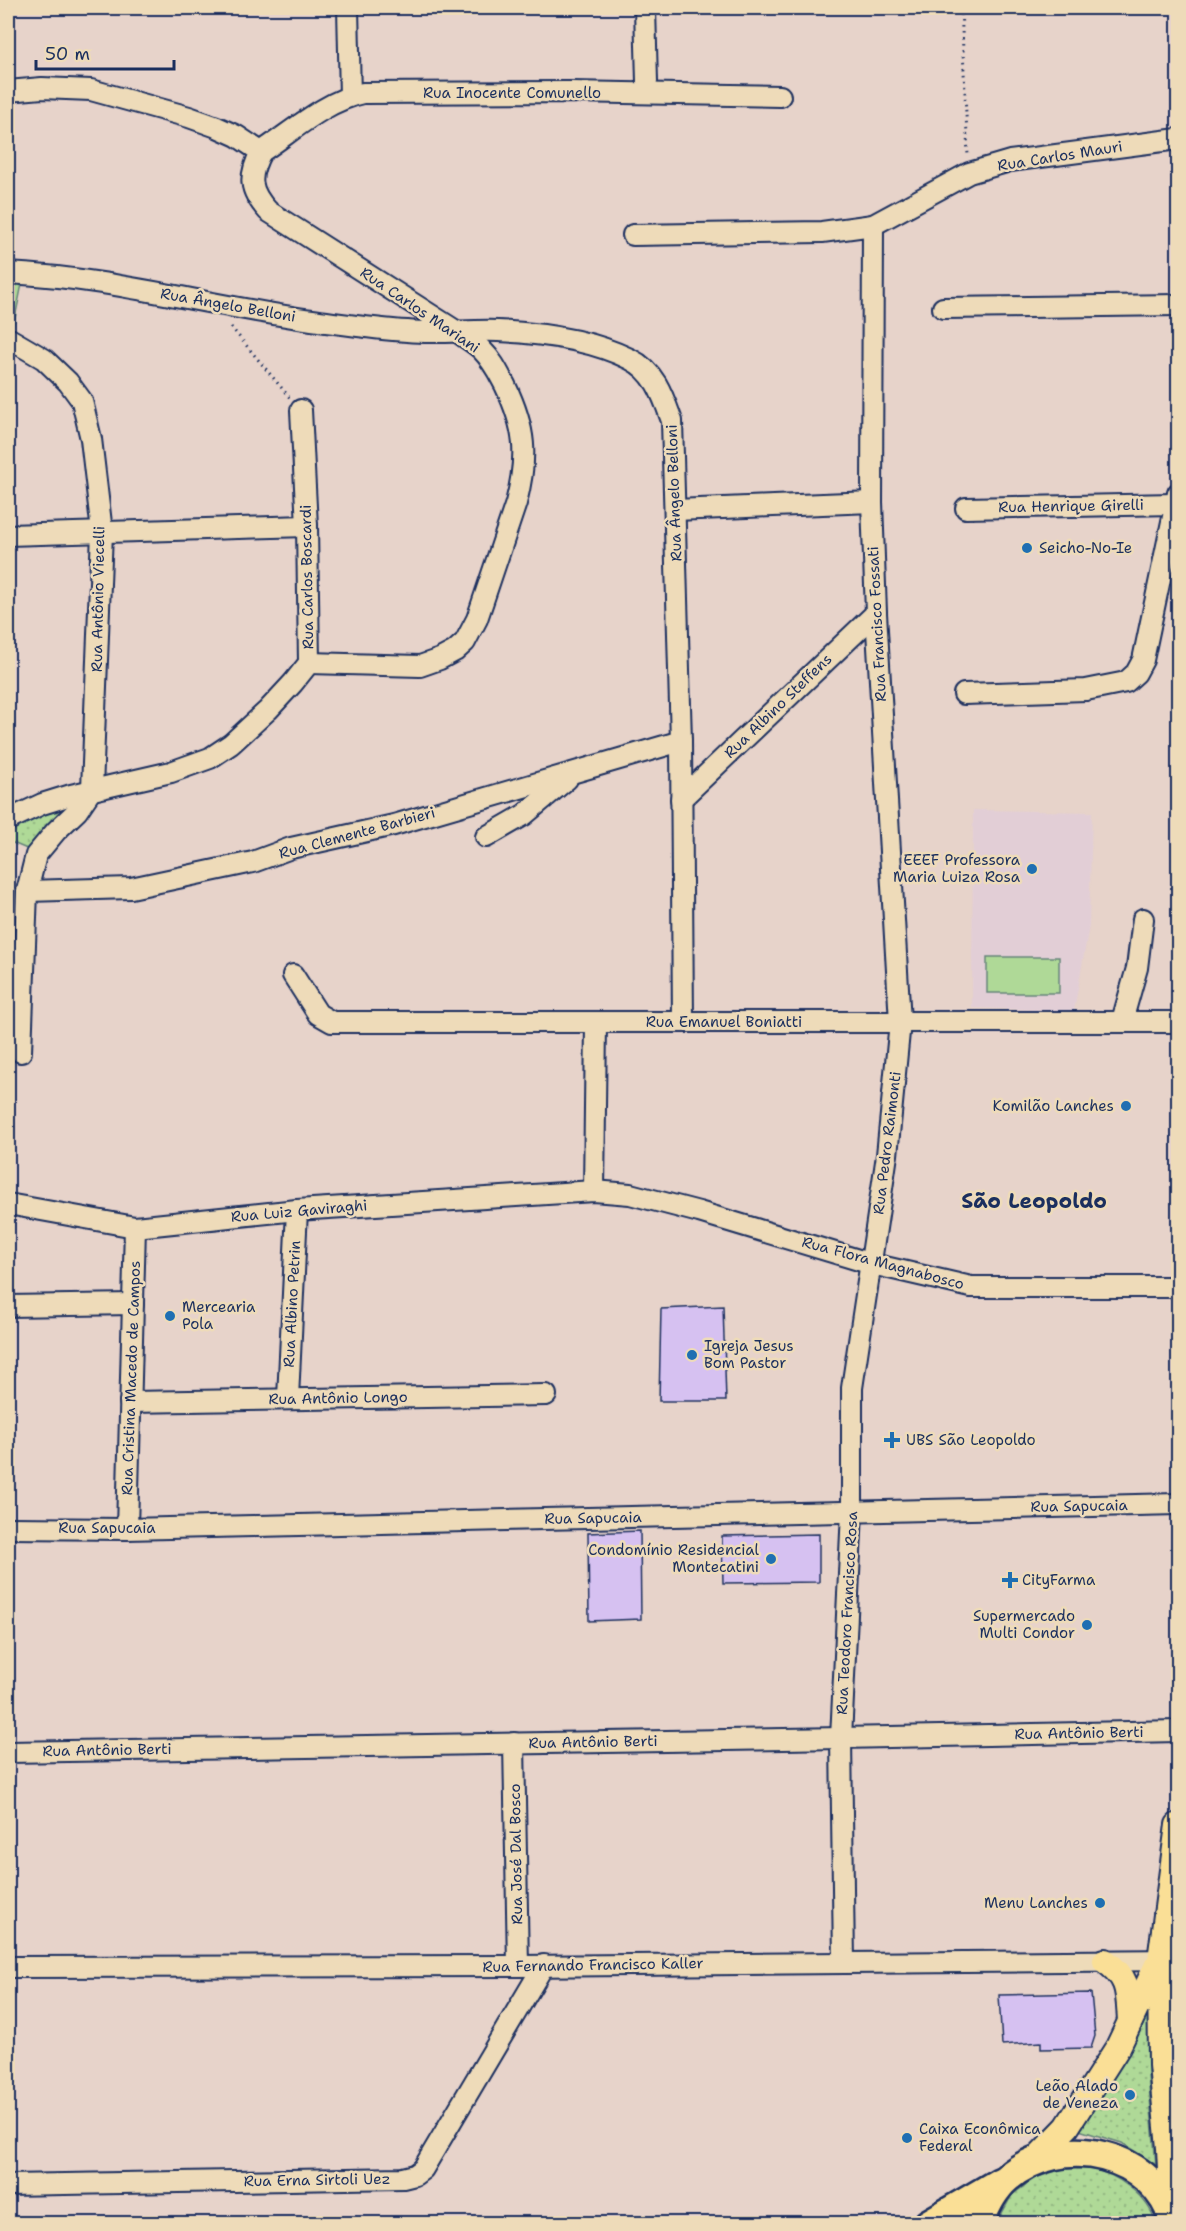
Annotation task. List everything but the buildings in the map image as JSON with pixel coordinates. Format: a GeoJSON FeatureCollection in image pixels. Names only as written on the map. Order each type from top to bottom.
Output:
{"type":"FeatureCollection","features":[{"type":"Feature","properties":{"kind":"highway"},"geometry":{"type":"LineString","coordinates":[[927,2223],[1035,2160],[1066,2152],[1099,2153],[1130,2165],[1155,2186],[1174,2218]]}},
{"type":"Feature","properties":{"kind":"highway"},"geometry":{"type":"LineString","coordinates":[[978,2223],[989,2199],[1007,2178]]}},
{"type":"Feature","properties":{"kind":"main road"},"geometry":{"type":"LineString","coordinates":[[1174,2218],[1174,2147],[1161,2065],[1179,1825]]}},
{"type":"Feature","properties":{"kind":"main road"},"geometry":{"type":"LineString","coordinates":[[1035,2160],[1067,2127],[1118,2047],[1130,2021],[1169,1960]]}},
{"type":"Feature","properties":{"kind":"main road"},"geometry":{"type":"LineString","coordinates":[[1105,1961],[1118,1970],[1126,1983],[1130,2021]]}},
{"type":"Feature","properties":{"kind":"street"},"geometry":{"type":"LineString","coordinates":[[348,8],[350,96]]}},
{"type":"Feature","properties":{"kind":"street"},"geometry":{"type":"LineString","coordinates":[[645,8],[647,82]]}},
{"type":"Feature","properties":{"kind":"street"},"geometry":{"type":"LineString","coordinates":[[8,91],[42,87],[73,87],[92,90],[217,126],[261,152]]}},
{"type":"Feature","properties":{"kind":"street","name":"Rua Inocente Comunello"},"geometry":{"type":"LineString","coordinates":[[261,152],[328,107],[350,96],[363,93],[572,92],[780,96]]}},
{"type":"Feature","properties":{"kind":"street","name":"Rua Carlos Mauri"},"geometry":{"type":"LineString","coordinates":[[633,235],[822,232],[873,225],[969,172],[1010,161],[1179,139]]}},
{"type":"Feature","properties":{"kind":"street","name":"Rua Carlos Mariani"},"geometry":{"type":"LineString","coordinates":[[261,152],[252,173],[253,187],[257,198],[268,211],[456,331],[480,348],[494,363],[522,426],[525,454],[516,503],[477,619],[465,642],[455,651],[420,666],[309,663]]}},
{"type":"Feature","properties":{"kind":"street","name":"Rua Francisco Fossati"},"geometry":{"type":"LineString","coordinates":[[873,225],[872,502],[876,613],[900,1022]]}},
{"type":"Feature","properties":{"kind":"street","name":"Rua Ângelo Belloni"},"geometry":{"type":"LineString","coordinates":[[8,273],[99,282],[311,320],[408,332],[498,331],[557,337],[591,344],[631,359],[645,370],[659,386],[672,421],[681,741],[683,1022]]}},
{"type":"Feature","properties":{"kind":"street"},"geometry":{"type":"LineString","coordinates":[[944,308],[1179,305]]}},
{"type":"Feature","properties":{"kind":"street","name":"Rua Antônio Viecelli"},"geometry":{"type":"LineString","coordinates":[[8,338],[44,359],[68,382],[82,401],[92,439],[102,532],[92,789]]}},
{"type":"Feature","properties":{"kind":"street","name":"Rua Carlos Boscardi"},"geometry":{"type":"LineString","coordinates":[[8,820],[42,804],[92,789],[171,772],[210,758],[231,744],[268,710],[294,683],[309,663],[307,526],[301,410]]}},
{"type":"Feature","properties":{"kind":"street"},"geometry":{"type":"LineString","coordinates":[[964,694],[1086,690],[1126,682],[1136,673],[1143,660],[1177,499]]}},
{"type":"Feature","properties":{"kind":"street","name":"Rua Henrique Girelli"},"geometry":{"type":"LineString","coordinates":[[966,508],[1177,499]]}},
{"type":"Feature","properties":{"kind":"street"},"geometry":{"type":"LineString","coordinates":[[675,510],[872,502]]}},
{"type":"Feature","properties":{"kind":"street"},"geometry":{"type":"LineString","coordinates":[[8,535],[307,526]]}},
{"type":"Feature","properties":{"kind":"street","name":"Rua Albino Steffens"},"geometry":{"type":"LineString","coordinates":[[681,799],[876,613]]}},
{"type":"Feature","properties":{"kind":"street","name":"Rua Clemente Barbieri"},"geometry":{"type":"LineString","coordinates":[[27,891],[131,888],[253,862],[291,849],[394,825],[681,741]]}},
{"type":"Feature","properties":{"kind":"street"},"geometry":{"type":"LineString","coordinates":[[486,837],[524,815],[574,774]]}},
{"type":"Feature","properties":{"kind":"street"},"geometry":{"type":"LineString","coordinates":[[21,1052],[27,891],[36,855],[77,811],[92,789]]}},
{"type":"Feature","properties":{"kind":"street"},"geometry":{"type":"LineString","coordinates":[[1122,1021],[1137,968],[1143,919]]}},
{"type":"Feature","properties":{"kind":"street","name":"Rua Emanuel Boniatti"},"geometry":{"type":"LineString","coordinates":[[293,975],[318,1014],[332,1022],[1179,1022]]}},
{"type":"Feature","properties":{"kind":"street","name":"Rua Pedro Raimonti"},"geometry":{"type":"LineString","coordinates":[[872,1264],[887,1155],[900,1022]]}},
{"type":"Feature","properties":{"kind":"street"},"geometry":{"type":"LineString","coordinates":[[594,1191],[596,1023]]}},
{"type":"Feature","properties":{"kind":"street","name":"Rua Flora Magnabosco"},"geometry":{"type":"LineString","coordinates":[[594,1191],[630,1194],[699,1212],[872,1264],[971,1287],[1179,1287]]}},
{"type":"Feature","properties":{"kind":"street","name":"Rua Luiz Gaviraghi"},"geometry":{"type":"LineString","coordinates":[[8,1204],[135,1227],[297,1210],[594,1191]]}},
{"type":"Feature","properties":{"kind":"street","name":"Rua Albino Petrin"},"geometry":{"type":"LineString","coordinates":[[288,1398],[297,1210]]}},
{"type":"Feature","properties":{"kind":"street","name":"Rua Cristina Macedo de Campos"},"geometry":{"type":"LineString","coordinates":[[127,1529],[135,1227]]}},
{"type":"Feature","properties":{"kind":"street","name":"Rua Teodoro Francisco Rosa"},"geometry":{"type":"LineString","coordinates":[[844,1963],[841,1738],[852,1512],[852,1388],[872,1264]]}},
{"type":"Feature","properties":{"kind":"street"},"geometry":{"type":"LineString","coordinates":[[8,1306],[133,1304]]}},
{"type":"Feature","properties":{"kind":"street","name":"Rua Antônio Longo"},"geometry":{"type":"LineString","coordinates":[[130,1402],[546,1395]]}},
{"type":"Feature","properties":{"kind":"street","name":"Rua Sapucaia"},"geometry":{"type":"LineString","coordinates":[[8,1528],[127,1529],[1179,1504]]}},
{"type":"Feature","properties":{"kind":"street","name":"Rua Antônio Berti"},"geometry":{"type":"LineString","coordinates":[[8,1752],[1179,1731]]}},
{"type":"Feature","properties":{"kind":"street","name":"Rua José Dal Bosco"},"geometry":{"type":"LineString","coordinates":[[514,1743],[518,1966]]}},
{"type":"Feature","properties":{"kind":"street","name":"Rua Fernando Francisco Kaller"},"geometry":{"type":"LineString","coordinates":[[8,1967],[518,1966],[1169,1960]]}},
{"type":"Feature","properties":{"kind":"street","name":"Rua Erna Sirtoli Uez"},"geometry":{"type":"LineString","coordinates":[[8,2185],[403,2178],[415,2175],[423,2169],[544,1965]]}},
{"type":"Feature","properties":{"kind":"path"},"geometry":{"type":"LineString","coordinates":[[961,8],[969,172]]}},
{"type":"Feature","properties":{"kind":"path"},"geometry":{"type":"LineString","coordinates":[[210,302],[301,410]]}},
{"type":"Feature","properties":{"kind":"shaded area","name":"EEEF Professora Maria Luiza Rosa"},"geometry":{"type":"Polygon","coordinates":[[[973,810],[1092,812],[1089,926],[1074,1011],[972,1008],[973,810]]]}},
{"type":"Feature","properties":{"kind":"green space"},"geometry":{"type":"Polygon","coordinates":[[[8,282],[22,284],[13,328],[8,327],[8,282]]]}},
{"type":"Feature","properties":{"kind":"green space"},"geometry":{"type":"Polygon","coordinates":[[[73,799],[27,849],[8,841],[8,831],[52,805],[73,799]]]}},
{"type":"Feature","properties":{"kind":"green space"},"geometry":{"type":"Polygon","coordinates":[[[987,957],[1059,957],[1059,993],[987,993],[987,957]]]}},
{"type":"Feature","properties":{"kind":"green space"},"geometry":{"type":"Polygon","coordinates":[[[1149,2006],[1148,2076],[1156,2165],[1122,2143],[1079,2130],[1149,2006]]]}},
{"type":"Feature","properties":{"kind":"green space"},"geometry":{"type":"Polygon","coordinates":[[[1062,2169],[1090,2169],[1111,2175],[1139,2195],[1156,2223],[996,2224],[1012,2195],[1035,2178],[1062,2169]]]}},
{"type":"Feature","properties":{"kind":"place","name":"Seicho-No-Ie"},"geometry":{"type":"Point","coordinates":[1027,548]}},
{"type":"Feature","properties":{"kind":"place","name":"EEEF Professora Maria Luiza Rosa"},"geometry":{"type":"Point","coordinates":[1032,869]}},
{"type":"Feature","properties":{"kind":"place","name":"Komilão Lanches"},"geometry":{"type":"Point","coordinates":[1126,1106]}},
{"type":"Feature","properties":{"kind":"place","name":"Mercearia Pola"},"geometry":{"type":"Point","coordinates":[170,1316]}},
{"type":"Feature","properties":{"kind":"place","name":"Igreja Jesus Bom Pastor"},"geometry":{"type":"Point","coordinates":[692,1355]}},
{"type":"Feature","properties":{"kind":"place","name":"UBS São Leopoldo"},"geometry":{"type":"Point","coordinates":[892,1440]}},
{"type":"Feature","properties":{"kind":"place","name":"Condomínio Residencial Montecatini"},"geometry":{"type":"Point","coordinates":[771,1559]}},
{"type":"Feature","properties":{"kind":"place","name":"CityFarma"},"geometry":{"type":"Point","coordinates":[1010,1580]}},
{"type":"Feature","properties":{"kind":"place","name":"Supermercado Multi Condor"},"geometry":{"type":"Point","coordinates":[1087,1625]}},
{"type":"Feature","properties":{"kind":"place","name":"Menu Lanches"},"geometry":{"type":"Point","coordinates":[1100,1903]}},
{"type":"Feature","properties":{"kind":"place","name":"Leão Alado de Veneza"},"geometry":{"type":"Point","coordinates":[1130,2095]}},
{"type":"Feature","properties":{"kind":"place","name":"Caixa Econômica Federal"},"geometry":{"type":"Point","coordinates":[907,2138]}},
{"type":"Feature","properties":{"kind":"district","name":"São Leopoldo"},"geometry":{"type":"Point","coordinates":[1034,1201]}}]}
